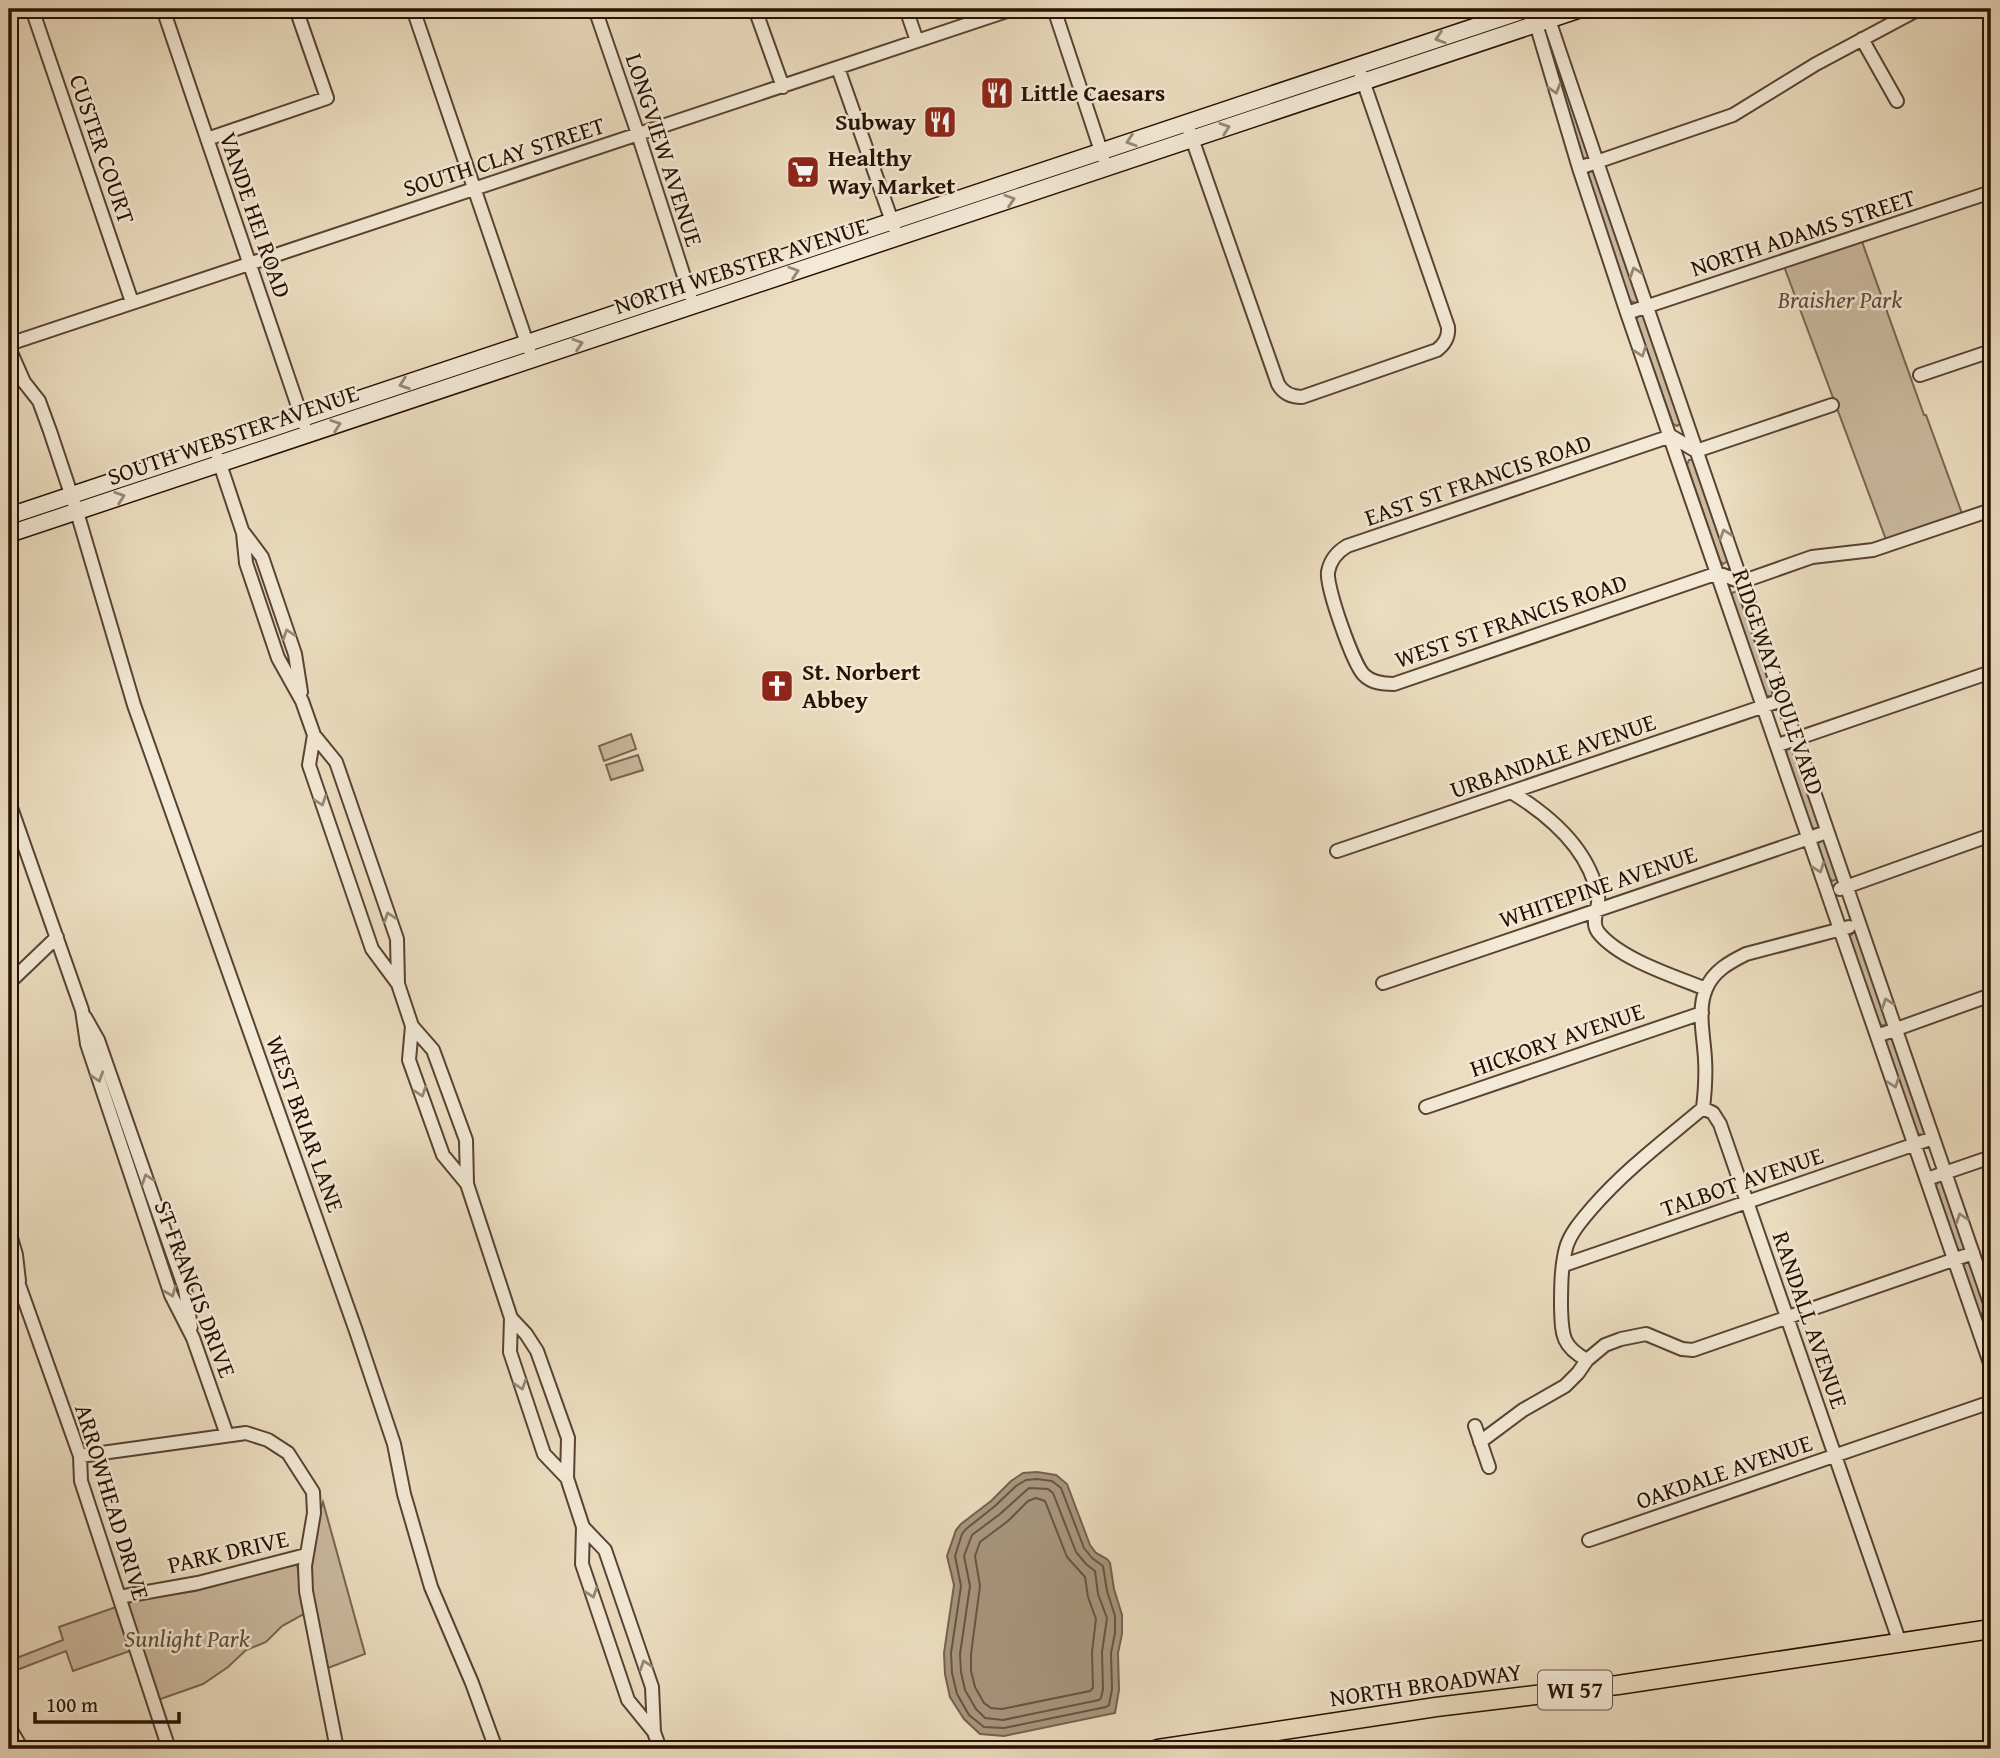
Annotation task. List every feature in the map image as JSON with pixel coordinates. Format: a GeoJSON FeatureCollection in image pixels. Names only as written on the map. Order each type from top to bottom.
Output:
{"type":"FeatureCollection","features":[{"type":"Feature","properties":{"kind":"main road","name":"NORTH WEBSTER AVENUE"},"geometry":{"type":"LineString","coordinates":[[468,362],[1358,65],[1539,14],[1581,9]]}},
{"type":"Feature","properties":{"kind":"main road","name":"NORTH WEBSTER AVENUE"},"geometry":{"type":"LineString","coordinates":[[472,380],[1363,82],[1539,14]]}},
{"type":"Feature","properties":{"kind":"main road","name":"SOUTH WEBSTER AVENUE"},"geometry":{"type":"LineString","coordinates":[[9,516],[468,362]]}},
{"type":"Feature","properties":{"kind":"main road","name":"SOUTH WEBSTER AVENUE"},"geometry":{"type":"LineString","coordinates":[[9,534],[472,380]]}},
{"type":"Feature","properties":{"kind":"main road","name":"NORTH BROADWAY"},"geometry":{"type":"LineString","coordinates":[[1158,1749],[1436,1707],[1618,1685],[1991,1629]]}},
{"type":"Feature","properties":{"kind":"street","name":"CUSTER COURT"},"geometry":{"type":"LineString","coordinates":[[32,9],[132,302]]}},
{"type":"Feature","properties":{"kind":"street"},"geometry":{"type":"LineString","coordinates":[[207,139],[327,98],[296,9]]}},
{"type":"Feature","properties":{"kind":"street"},"geometry":{"type":"LineString","coordinates":[[413,9],[533,359]]}},
{"type":"Feature","properties":{"kind":"street","name":"LONGVIEW AVENUE"},"geometry":{"type":"LineString","coordinates":[[595,9],[693,306]]}},
{"type":"Feature","properties":{"kind":"street"},"geometry":{"type":"LineString","coordinates":[[755,9],[783,87]]}},
{"type":"Feature","properties":{"kind":"street"},"geometry":{"type":"LineString","coordinates":[[906,9],[917,41]]}},
{"type":"Feature","properties":{"kind":"street","name":"SOUTH CLAY STREET"},"geometry":{"type":"LineString","coordinates":[[9,346],[132,302],[1013,9]]}},
{"type":"Feature","properties":{"kind":"street"},"geometry":{"type":"LineString","coordinates":[[1054,9],[1106,168]]}},
{"type":"Feature","properties":{"kind":"street"},"geometry":{"type":"LineString","coordinates":[[1579,168],[1733,115],[1919,9]]}},
{"type":"Feature","properties":{"kind":"street","name":"VANDE HEI ROAD"},"geometry":{"type":"LineString","coordinates":[[167,10],[207,139],[307,435]]}},
{"type":"Feature","properties":{"kind":"street","name":"RIDGEWAY BOULEVARD"},"geometry":{"type":"LineString","coordinates":[[1539,14],[1597,162],[1991,1306]]}},
{"type":"Feature","properties":{"kind":"street","name":"RIDGEWAY BOULEVARD"},"geometry":{"type":"LineString","coordinates":[[1539,14],[1579,168],[1991,1366]]}},
{"type":"Feature","properties":{"kind":"street"},"geometry":{"type":"LineString","coordinates":[[1863,39],[1897,101]]}},
{"type":"Feature","properties":{"kind":"street"},"geometry":{"type":"LineString","coordinates":[[1186,122],[1279,387],[1289,395],[1302,397],[1437,350],[1444,344],[1448,333],[1358,65]]}},
{"type":"Feature","properties":{"kind":"street"},"geometry":{"type":"LineString","coordinates":[[838,68],[897,238]]}},
{"type":"Feature","properties":{"kind":"street","name":"NORTH ADAMS STREET"},"geometry":{"type":"LineString","coordinates":[[1628,313],[1991,192]]}},
{"type":"Feature","properties":{"kind":"street","name":"WEST BRIAR LANE"},"geometry":{"type":"LineString","coordinates":[[9,346],[24,382],[39,401],[77,512],[134,705],[352,1318],[394,1444],[404,1494],[430,1587],[472,1683],[496,1749]]}},
{"type":"Feature","properties":{"kind":"street"},"geometry":{"type":"LineString","coordinates":[[1920,375],[1991,351]]}},
{"type":"Feature","properties":{"kind":"street"},"geometry":{"type":"LineString","coordinates":[[1671,436],[1696,451],[1832,405]]}},
{"type":"Feature","properties":{"kind":"street","name":"EAST ST FRANCIS ROAD"},"geometry":{"type":"LineString","coordinates":[[1330,591],[1330,565],[1336,555],[1347,546],[1671,436]]}},
{"type":"Feature","properties":{"kind":"street"},"geometry":{"type":"LineString","coordinates":[[215,447],[243,533],[262,558],[295,654],[302,701],[314,735],[336,762],[397,939],[398,984],[412,1026],[433,1050],[466,1140],[467,1184],[511,1318],[510,1352],[544,1454],[567,1478]]}},
{"type":"Feature","properties":{"kind":"street"},"geometry":{"type":"LineString","coordinates":[[1718,573],[1741,582],[1812,557],[1873,550],[1991,510]]}},
{"type":"Feature","properties":{"kind":"street","name":"WEST ST FRANCIS ROAD"},"geometry":{"type":"LineString","coordinates":[[1330,591],[1356,665],[1369,679],[1395,684],[1718,573]]}},
{"type":"Feature","properties":{"kind":"street"},"geometry":{"type":"LineString","coordinates":[[1778,745],[1991,672]]}},
{"type":"Feature","properties":{"kind":"street","name":"URBANDALE AVENUE"},"geometry":{"type":"LineString","coordinates":[[1337,851],[1782,699]]}},
{"type":"Feature","properties":{"kind":"street"},"geometry":{"type":"LineString","coordinates":[[314,735],[309,765],[372,949],[398,984]]}},
{"type":"Feature","properties":{"kind":"street"},"geometry":{"type":"LineString","coordinates":[[1511,792],[1553,821],[1574,846],[1592,876],[1598,899],[1595,927],[1612,945],[1636,959],[1706,989]]}},
{"type":"Feature","properties":{"kind":"street","name":"ST FRANCIS DRIVE"},"geometry":{"type":"LineString","coordinates":[[9,802],[82,1010],[87,1044],[171,1295],[193,1338],[227,1435]]}},
{"type":"Feature","properties":{"kind":"street","name":"WHITEPINE AVENUE"},"geometry":{"type":"LineString","coordinates":[[1383,984],[1827,832]]}},
{"type":"Feature","properties":{"kind":"street"},"geometry":{"type":"LineString","coordinates":[[1828,892],[1991,835]]}},
{"type":"Feature","properties":{"kind":"street"},"geometry":{"type":"LineString","coordinates":[[1587,1360],[1571,1350],[1563,1337],[1561,1287],[1566,1248],[1574,1233],[1611,1186],[1703,1108],[1706,1083],[1702,1013],[1706,989],[1716,973],[1746,954],[1859,923]]}},
{"type":"Feature","properties":{"kind":"street"},"geometry":{"type":"LineString","coordinates":[[9,983],[57,937]]}},
{"type":"Feature","properties":{"kind":"street"},"geometry":{"type":"LineString","coordinates":[[1877,1036],[1991,995]]}},
{"type":"Feature","properties":{"kind":"street","name":"HICKORY AVENUE"},"geometry":{"type":"LineString","coordinates":[[1426,1107],[1702,1013]]}},
{"type":"Feature","properties":{"kind":"street"},"geometry":{"type":"LineString","coordinates":[[412,1026],[409,1059],[443,1155],[467,1184]]}},
{"type":"Feature","properties":{"kind":"street","name":"RANDALL AVENUE"},"geometry":{"type":"LineString","coordinates":[[1703,1108],[1713,1113],[1720,1124],[1900,1643]]}},
{"type":"Feature","properties":{"kind":"street","name":"TALBOT AVENUE"},"geometry":{"type":"LineString","coordinates":[[1564,1265],[1933,1138]]}},
{"type":"Feature","properties":{"kind":"street"},"geometry":{"type":"LineString","coordinates":[[1927,1180],[1991,1157]]}},
{"type":"Feature","properties":{"kind":"street"},"geometry":{"type":"LineString","coordinates":[[9,1231],[16,1255],[19,1285]]}},
{"type":"Feature","properties":{"kind":"street"},"geometry":{"type":"LineString","coordinates":[[1480,1442],[1523,1410],[1565,1387],[1587,1360],[1605,1346],[1636,1335],[1654,1336],[1682,1349],[1693,1350],[1973,1253]]}},
{"type":"Feature","properties":{"kind":"street","name":"ARROWHEAD DRIVE"},"geometry":{"type":"LineString","coordinates":[[9,1269],[19,1285],[80,1456],[81,1481],[169,1749]]}},
{"type":"Feature","properties":{"kind":"street"},"geometry":{"type":"LineString","coordinates":[[511,1318],[537,1351],[568,1438],[567,1478],[583,1527],[582,1564],[628,1700],[654,1732]]}},
{"type":"Feature","properties":{"kind":"street"},"geometry":{"type":"LineString","coordinates":[[1977,1323],[1991,1318]]}},
{"type":"Feature","properties":{"kind":"street","name":"OAKDALE AVENUE"},"geometry":{"type":"LineString","coordinates":[[1589,1540],[1991,1402]]}},
{"type":"Feature","properties":{"kind":"street"},"geometry":{"type":"LineString","coordinates":[[1475,1426],[1489,1467]]}},
{"type":"Feature","properties":{"kind":"street"},"geometry":{"type":"LineString","coordinates":[[80,1456],[246,1433],[268,1440],[288,1452],[313,1492],[314,1513],[306,1555],[306,1591],[337,1749]]}},
{"type":"Feature","properties":{"kind":"street"},"geometry":{"type":"LineString","coordinates":[[583,1527],[605,1550],[652,1687],[654,1732],[660,1749]]}},
{"type":"Feature","properties":{"kind":"street","name":"PARK DRIVE"},"geometry":{"type":"LineString","coordinates":[[119,1597],[198,1583],[306,1555]]}},
{"type":"Feature","properties":{"kind":"street"},"geometry":{"type":"LineString","coordinates":[[9,1727],[22,1749]]}},
{"type":"Feature","properties":{"kind":"green space"},"geometry":{"type":"Polygon","coordinates":[[[1545,32],[1589,156],[1587,158],[1582,159],[1545,32]]]}},
{"type":"Feature","properties":{"kind":"green space"},"geometry":{"type":"Polygon","coordinates":[[[1592,171],[1596,174],[1638,300],[1636,303],[1630,301],[1587,177],[1592,171]]]}},
{"type":"Feature","properties":{"kind":"green space","name":"Braisher Park"},"geometry":{"type":"Polygon","coordinates":[[[1860,236],[1964,519],[1888,545],[1782,261],[1860,236]]]}},
{"type":"Feature","properties":{"kind":"green space"},"geometry":{"type":"Polygon","coordinates":[[[1641,315],[1645,318],[1681,423],[1677,426],[1673,424],[1637,322],[1637,317],[1641,315]]]}},
{"type":"Feature","properties":{"kind":"green space"},"geometry":{"type":"Polygon","coordinates":[[[1689,460],[1695,463],[1728,561],[1723,564],[1687,465],[1689,460]]]}},
{"type":"Feature","properties":{"kind":"green space"},"geometry":{"type":"Polygon","coordinates":[[[1737,591],[1774,692],[1771,696],[1765,694],[1732,598],[1732,593],[1737,591]]]}},
{"type":"Feature","properties":{"kind":"green space"},"geometry":{"type":"Polygon","coordinates":[[[631,734],[636,749],[604,761],[599,746],[631,734]]]}},
{"type":"Feature","properties":{"kind":"green space"},"geometry":{"type":"Polygon","coordinates":[[[1788,748],[1794,751],[1820,825],[1817,828],[1811,826],[1786,752],[1788,748]]]}},
{"type":"Feature","properties":{"kind":"green space"},"geometry":{"type":"Polygon","coordinates":[[[638,755],[643,770],[611,780],[606,765],[638,755]]]}},
{"type":"Feature","properties":{"kind":"green space"},"geometry":{"type":"Polygon","coordinates":[[[1825,841],[1838,878],[1833,881],[1829,878],[1818,846],[1819,842],[1825,841]]]}},
{"type":"Feature","properties":{"kind":"green space"},"geometry":{"type":"Polygon","coordinates":[[[1854,932],[1857,934],[1887,1023],[1883,1026],[1879,1023],[1849,937],[1854,932]]]}},
{"type":"Feature","properties":{"kind":"green space"},"geometry":{"type":"Polygon","coordinates":[[[1886,1040],[1894,1040],[1924,1135],[1917,1134],[1886,1044],[1886,1040]]]}},
{"type":"Feature","properties":{"kind":"green space"},"geometry":{"type":"Polygon","coordinates":[[[1939,1181],[1944,1185],[1965,1246],[1960,1251],[1956,1249],[1935,1187],[1939,1181]]]}},
{"type":"Feature","properties":{"kind":"green space"},"geometry":{"type":"Polygon","coordinates":[[[1968,1262],[1986,1308],[1982,1314],[1978,1312],[1963,1268],[1968,1262]]]}},
{"type":"Feature","properties":{"kind":"green space"},"geometry":{"type":"Polygon","coordinates":[[[323,1502],[365,1654],[328,1668],[315,1618],[310,1579],[312,1542],[323,1502]]]}},
{"type":"Feature","properties":{"kind":"green space","name":"Sunlight Park"},"geometry":{"type":"Polygon","coordinates":[[[297,1563],[304,1614],[282,1626],[266,1642],[246,1650],[228,1667],[203,1684],[155,1701],[123,1601],[195,1591],[297,1563]]]}},
{"type":"Feature","properties":{"kind":"green space"},"geometry":{"type":"Polygon","coordinates":[[[116,1607],[130,1651],[73,1671],[66,1651],[9,1673],[9,1661],[63,1640],[59,1627],[116,1607]]]}},
{"type":"Feature","properties":{"kind":"water"},"geometry":{"type":"Polygon","coordinates":[[[1023,1473],[1056,1475],[1067,1484],[1090,1545],[1110,1563],[1122,1615],[1118,1653],[1119,1690],[1115,1713],[1004,1736],[980,1734],[964,1719],[950,1697],[945,1674],[944,1653],[954,1585],[947,1556],[956,1530],[961,1524],[991,1501],[1011,1481],[1023,1473]]]}},
{"type":"Feature","properties":{"kind":"place","name":"Little Caesars"},"geometry":{"type":"Point","coordinates":[997,93]}},
{"type":"Feature","properties":{"kind":"place","name":"Subway"},"geometry":{"type":"Point","coordinates":[940,122]}},
{"type":"Feature","properties":{"kind":"place","name":"Healthy Way Market"},"geometry":{"type":"Point","coordinates":[803,172]}},
{"type":"Feature","properties":{"kind":"place","name":"St. Norbert Abbey"},"geometry":{"type":"Point","coordinates":[777,686]}}]}
